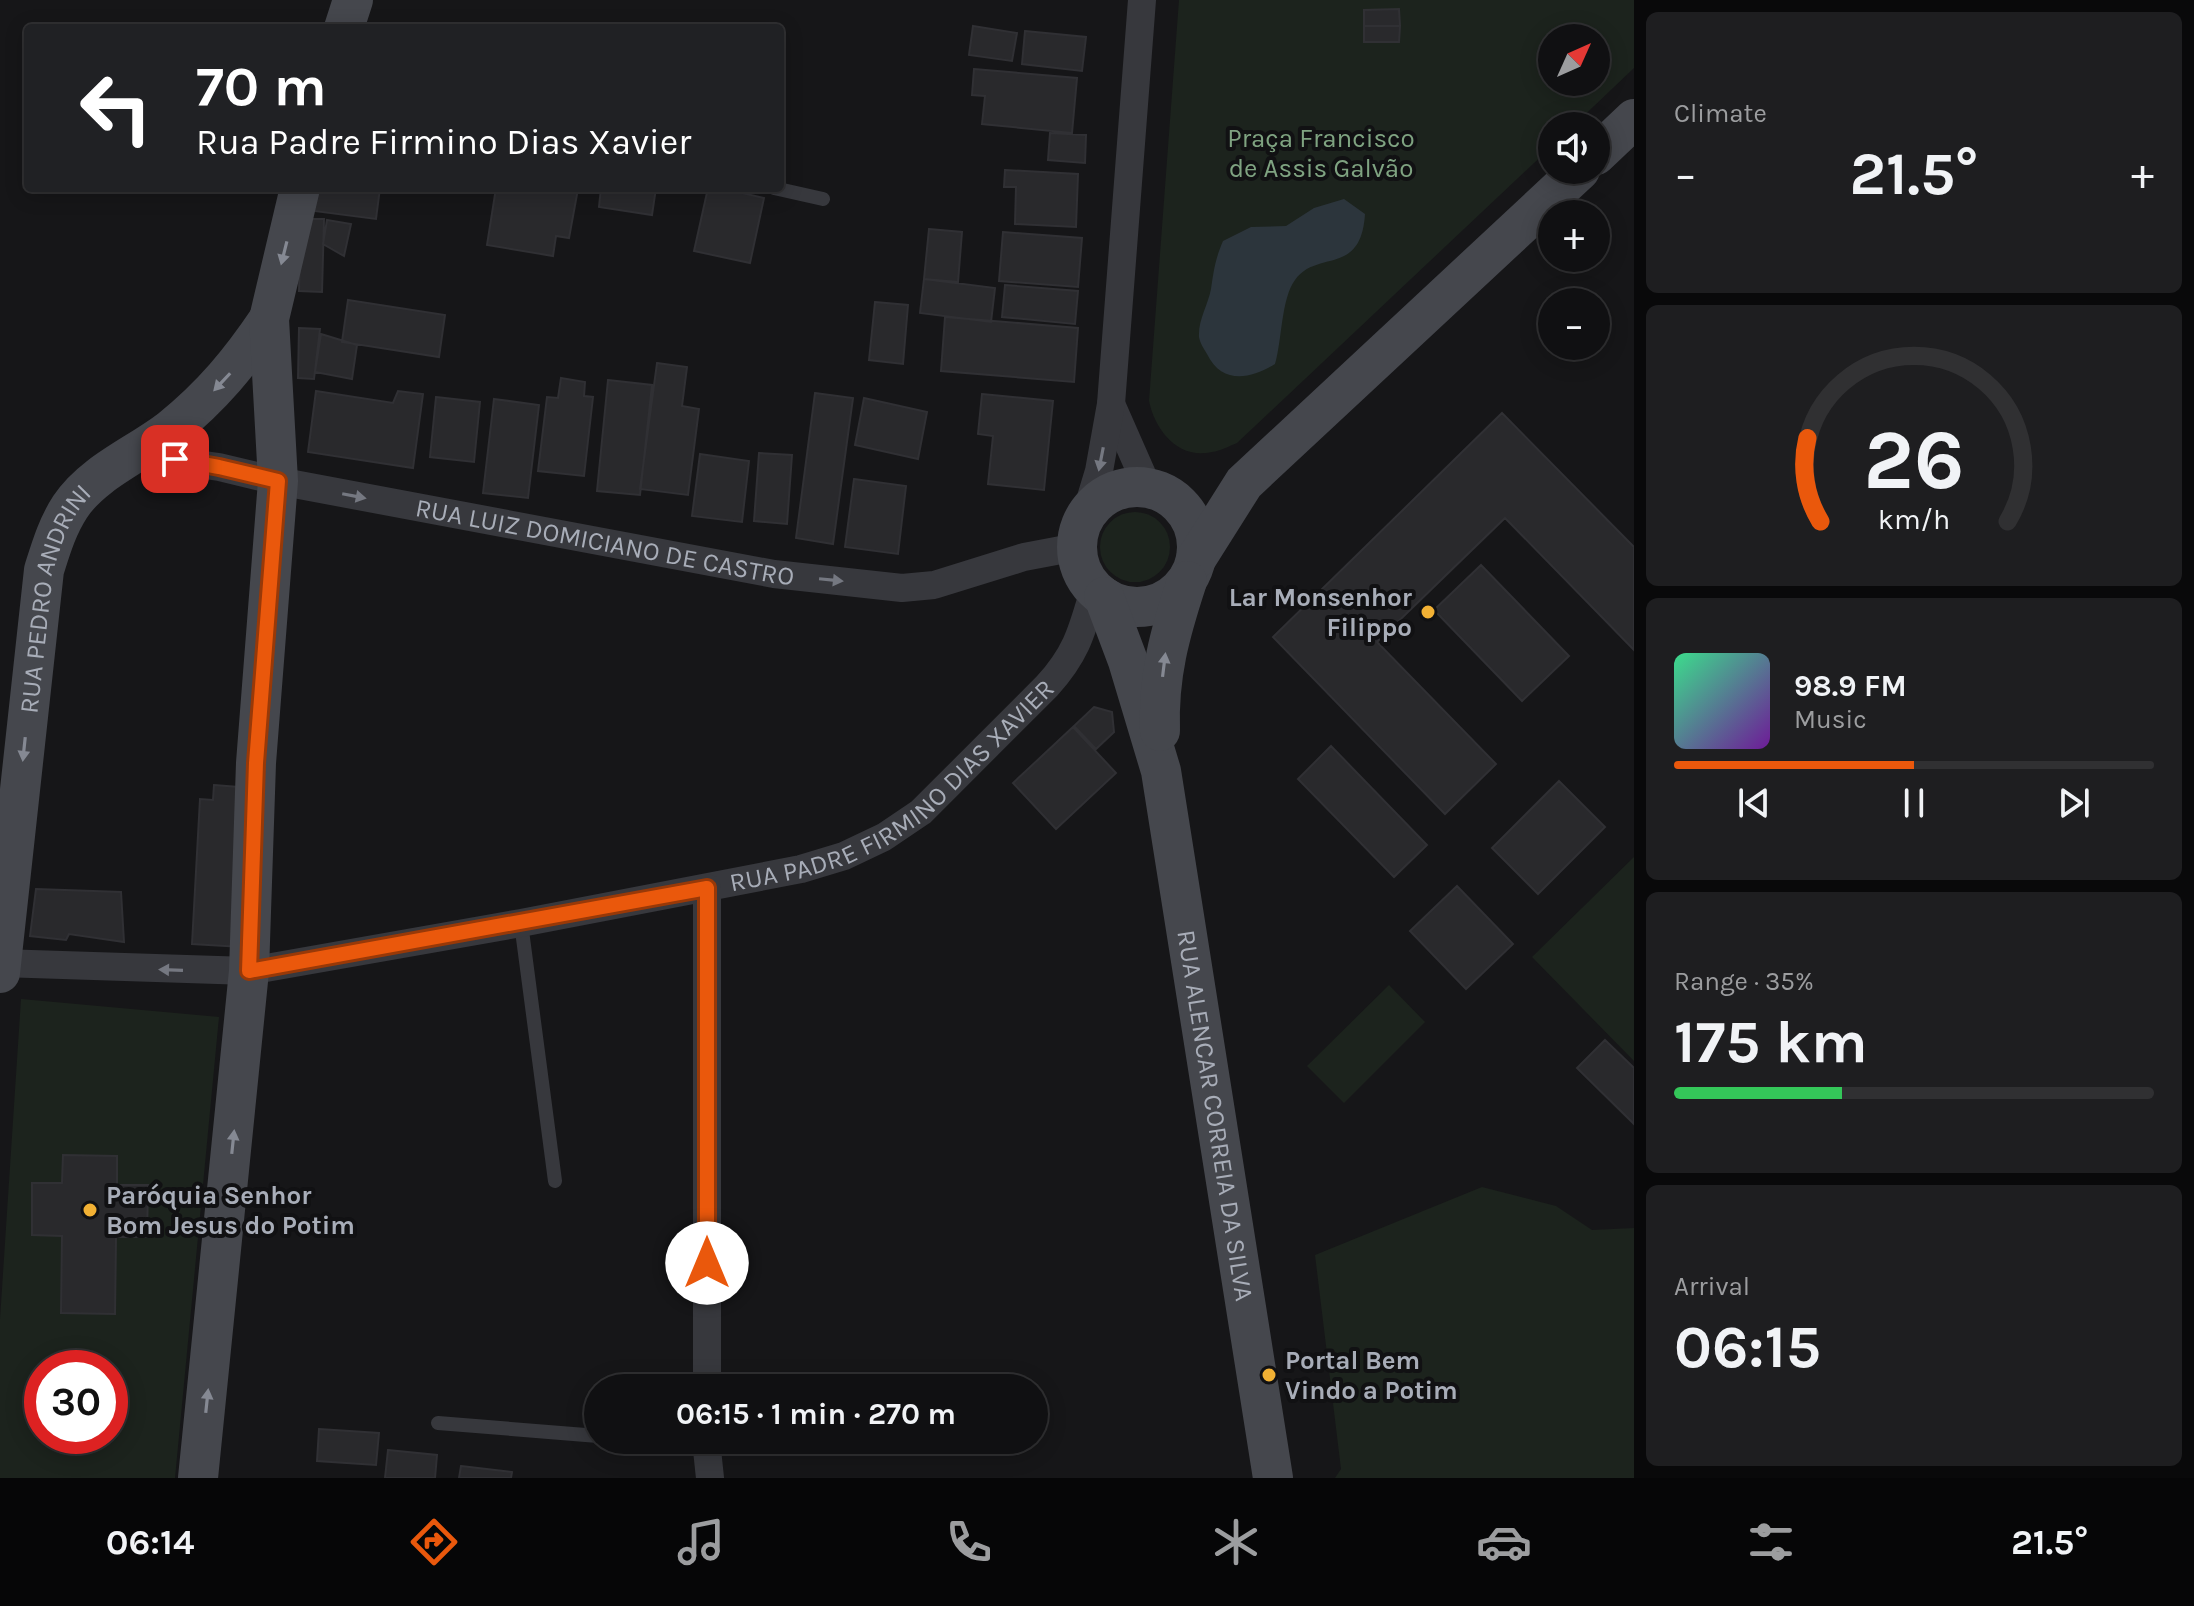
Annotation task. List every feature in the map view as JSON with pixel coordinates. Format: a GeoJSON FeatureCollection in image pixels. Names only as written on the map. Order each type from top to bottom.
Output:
{"type":"FeatureCollection","features":[{"type":"Feature","properties":{"kind":"street"},"geometry":{"type":"LineString","coordinates":[[345,24],[353,0]]}},
{"type":"Feature","properties":{"kind":"street"},"geometry":{"type":"LineString","coordinates":[[1142,0],[1111,404],[1099,471],[1081,530],[1079,564],[1099,593],[1120,605],[1139,607],[1158,603],[1174,594],[1244,483],[1565,184]]}},
{"type":"Feature","properties":{"kind":"street"},"geometry":{"type":"LineString","coordinates":[[1610,142],[1634,119]]}},
{"type":"Feature","properties":{"kind":"street"},"geometry":{"type":"LineString","coordinates":[[198,1478],[249,971],[256,763],[278,481],[269,319],[299,192]]}},
{"type":"Feature","properties":{"kind":"street","name":"RUA PEDRO ANDRINI"},"geometry":{"type":"LineString","coordinates":[[0,973],[44,570],[54,535],[71,505],[97,480],[170,430],[209,397],[237,366],[269,319]]}},
{"type":"Feature","properties":{"kind":"street"},"geometry":{"type":"LineString","coordinates":[[1111,404],[1159,492],[1183,508],[1192,524],[1197,541],[1191,570]]}},
{"type":"Feature","properties":{"kind":"street","name":"RUA LUIZ DOMICIANO DE CASTRO"},"geometry":{"type":"LineString","coordinates":[[133,455],[219,467],[278,481],[774,574],[902,588],[934,585],[1041,552],[1081,530]]}},
{"type":"Feature","properties":{"kind":"street"},"geometry":{"type":"LineString","coordinates":[[1081,530],[1098,500],[1113,491],[1130,487],[1159,492],[1244,483]]}},
{"type":"Feature","properties":{"kind":"street","name":"RUA ALENCAR CORREIA DA SILVA"},"geometry":{"type":"LineString","coordinates":[[1191,570],[1167,644],[1159,706],[1161,771],[1272,1470]]}},
{"type":"Feature","properties":{"kind":"street","name":"RUA PADRE FIRMINO DIAS XAVIER"},"geometry":{"type":"LineString","coordinates":[[0,963],[249,971],[707,888],[801,869],[844,856],[884,837],[921,812],[1065,665],[1079,642],[1099,593]]}},
{"type":"Feature","properties":{"kind":"street","name":"RUA ALENCAR CORREIA DA SILVA"},"geometry":{"type":"LineString","coordinates":[[1099,593],[1128,661],[1161,771]]}},
{"type":"Feature","properties":{"kind":"street"},"geometry":{"type":"LineString","coordinates":[[707,888],[707,1374]]}},
{"type":"Feature","properties":{"kind":"street"},"geometry":{"type":"LineString","coordinates":[[707,1454],[710,1478]]}},
{"type":"Feature","properties":{"kind":"lane"},"geometry":{"type":"LineString","coordinates":[[784,190],[823,199]]}},
{"type":"Feature","properties":{"kind":"lane"},"geometry":{"type":"LineString","coordinates":[[521,923],[555,1181]]}},
{"type":"Feature","properties":{"kind":"lane"},"geometry":{"type":"LineString","coordinates":[[438,1423],[584,1435]]}},
{"type":"Feature","properties":{"kind":"green space","name":"Praça Francisco de Assis Galvão"},"geometry":{"type":"Polygon","coordinates":[[[1179,0],[1634,0],[1634,68],[1610,91],[1610,24],[1538,24],[1538,96],[1605,96],[1588,112],[1538,112],[1538,159],[1237,443],[1219,451],[1189,451],[1170,440],[1152,412],[1149,401],[1179,0]]]}},
{"type":"Feature","properties":{"kind":"green space"},"geometry":{"type":"Polygon","coordinates":[[[1135,512],[1160,522],[1170,547],[1160,572],[1135,582],[1110,572],[1100,547],[1110,522],[1135,512]]]}},
{"type":"Feature","properties":{"kind":"green space"},"geometry":{"type":"Polygon","coordinates":[[[1634,857],[1634,1061],[1532,957],[1634,857]]]}},
{"type":"Feature","properties":{"kind":"green space"},"geometry":{"type":"Polygon","coordinates":[[[1389,985],[1425,1022],[1344,1103],[1307,1066],[1389,985]]]}},
{"type":"Feature","properties":{"kind":"green space"},"geometry":{"type":"Polygon","coordinates":[[[21,999],[219,1017],[175,1478],[0,1478],[0,1319],[21,999]]]}},
{"type":"Feature","properties":{"kind":"green space"},"geometry":{"type":"Polygon","coordinates":[[[1482,1187],[1556,1206],[1592,1230],[1634,1228],[1634,1478],[1335,1478],[1341,1469],[1315,1255],[1482,1187]]]}},
{"type":"Feature","properties":{"kind":"shaded area"},"geometry":{"type":"Polygon","coordinates":[[[1344,199],[1365,214],[1362,234],[1347,254],[1315,265],[1295,280],[1287,298],[1275,364],[1247,376],[1229,375],[1221,371],[1202,346],[1199,331],[1223,241],[1251,227],[1286,226],[1314,208],[1344,199]]]}},
{"type":"Feature","properties":{"kind":"building"},"geometry":{"type":"Polygon","coordinates":[[[1399,9],[1400,26],[1364,26],[1364,10],[1399,9]]]}},
{"type":"Feature","properties":{"kind":"building"},"geometry":{"type":"Polygon","coordinates":[[[973,26],[1017,33],[1012,61],[969,55],[973,26]]]}},
{"type":"Feature","properties":{"kind":"building"},"geometry":{"type":"Polygon","coordinates":[[[1364,26],[1400,26],[1399,42],[1364,42],[1364,26]]]}},
{"type":"Feature","properties":{"kind":"building"},"geometry":{"type":"Polygon","coordinates":[[[1025,31],[1086,37],[1082,71],[1022,64],[1025,31]]]}},
{"type":"Feature","properties":{"kind":"building"},"geometry":{"type":"Polygon","coordinates":[[[974,69],[1077,78],[1072,133],[982,124],[985,96],[972,95],[974,69]]]}},
{"type":"Feature","properties":{"kind":"building"},"geometry":{"type":"Polygon","coordinates":[[[1050,133],[1086,135],[1085,163],[1048,160],[1050,133]]]}},
{"type":"Feature","properties":{"kind":"building"},"geometry":{"type":"Polygon","coordinates":[[[1005,170],[1078,174],[1076,227],[1015,224],[1016,187],[1004,187],[1005,170]]]}},
{"type":"Feature","properties":{"kind":"building"},"geometry":{"type":"Polygon","coordinates":[[[316,192],[379,192],[376,219],[314,211],[316,192]]]}},
{"type":"Feature","properties":{"kind":"building"},"geometry":{"type":"Polygon","coordinates":[[[495,192],[577,192],[569,238],[556,236],[553,256],[487,245],[495,192]]]}},
{"type":"Feature","properties":{"kind":"building"},"geometry":{"type":"Polygon","coordinates":[[[601,192],[655,192],[652,215],[599,207],[601,192]]]}},
{"type":"Feature","properties":{"kind":"building"},"geometry":{"type":"Polygon","coordinates":[[[707,192],[738,192],[764,198],[750,263],[694,251],[707,192]]]}},
{"type":"Feature","properties":{"kind":"building"},"geometry":{"type":"Polygon","coordinates":[[[301,219],[324,219],[322,292],[299,291],[301,219]]]}},
{"type":"Feature","properties":{"kind":"building"},"geometry":{"type":"Polygon","coordinates":[[[327,220],[351,224],[344,256],[323,244],[327,220]]]}},
{"type":"Feature","properties":{"kind":"building"},"geometry":{"type":"Polygon","coordinates":[[[929,229],[962,232],[958,282],[924,279],[929,229]]]}},
{"type":"Feature","properties":{"kind":"building"},"geometry":{"type":"Polygon","coordinates":[[[1003,232],[1082,238],[1078,287],[999,281],[1003,232]]]}},
{"type":"Feature","properties":{"kind":"building"},"geometry":{"type":"Polygon","coordinates":[[[924,279],[995,288],[991,322],[920,313],[924,279]]]}},
{"type":"Feature","properties":{"kind":"building"},"geometry":{"type":"Polygon","coordinates":[[[1005,285],[1078,291],[1075,324],[1002,317],[1005,285]]]}},
{"type":"Feature","properties":{"kind":"building"},"geometry":{"type":"Polygon","coordinates":[[[348,300],[445,315],[439,357],[342,342],[348,300]]]}},
{"type":"Feature","properties":{"kind":"building"},"geometry":{"type":"Polygon","coordinates":[[[875,302],[908,305],[903,364],[869,360],[875,302]]]}},
{"type":"Feature","properties":{"kind":"building"},"geometry":{"type":"Polygon","coordinates":[[[945,317],[1078,328],[1074,382],[941,371],[945,317]]]}},
{"type":"Feature","properties":{"kind":"building"},"geometry":{"type":"Polygon","coordinates":[[[299,328],[320,329],[314,379],[298,378],[299,328]]]}},
{"type":"Feature","properties":{"kind":"building"},"geometry":{"type":"Polygon","coordinates":[[[321,334],[357,345],[352,379],[315,372],[321,334]]]}},
{"type":"Feature","properties":{"kind":"building"},"geometry":{"type":"Polygon","coordinates":[[[657,363],[687,367],[682,406],[699,409],[688,495],[640,489],[657,363]]]}},
{"type":"Feature","properties":{"kind":"building"},"geometry":{"type":"Polygon","coordinates":[[[561,378],[585,382],[584,396],[593,397],[584,476],[538,471],[547,397],[558,398],[561,378]]]}},
{"type":"Feature","properties":{"kind":"building"},"geometry":{"type":"Polygon","coordinates":[[[608,380],[652,385],[640,495],[597,491],[608,380]]]}},
{"type":"Feature","properties":{"kind":"building"},"geometry":{"type":"Polygon","coordinates":[[[316,391],[393,403],[398,391],[423,394],[413,468],[308,452],[316,391]]]}},
{"type":"Feature","properties":{"kind":"building"},"geometry":{"type":"Polygon","coordinates":[[[815,393],[853,398],[833,544],[796,538],[815,393]]]}},
{"type":"Feature","properties":{"kind":"building"},"geometry":{"type":"Polygon","coordinates":[[[982,394],[1053,401],[1044,490],[988,484],[993,436],[978,434],[982,394]]]}},
{"type":"Feature","properties":{"kind":"building"},"geometry":{"type":"Polygon","coordinates":[[[436,397],[480,402],[474,462],[430,457],[436,397]]]}},
{"type":"Feature","properties":{"kind":"building"},"geometry":{"type":"Polygon","coordinates":[[[864,398],[927,412],[918,459],[855,445],[864,398]]]}},
{"type":"Feature","properties":{"kind":"building"},"geometry":{"type":"Polygon","coordinates":[[[494,399],[539,405],[528,498],[483,493],[494,399]]]}},
{"type":"Feature","properties":{"kind":"building"},"geometry":{"type":"Polygon","coordinates":[[[1502,413],[1634,547],[1634,650],[1505,518],[1377,642],[1496,764],[1445,814],[1273,637],[1502,413]]]}},
{"type":"Feature","properties":{"kind":"building"},"geometry":{"type":"Polygon","coordinates":[[[759,453],[792,455],[787,524],[754,521],[759,453]]]}},
{"type":"Feature","properties":{"kind":"building"},"geometry":{"type":"Polygon","coordinates":[[[700,454],[749,461],[742,522],[692,516],[700,454]]]}},
{"type":"Feature","properties":{"kind":"building"},"geometry":{"type":"Polygon","coordinates":[[[854,479],[906,486],[898,554],[845,547],[854,479]]]}},
{"type":"Feature","properties":{"kind":"building"},"geometry":{"type":"Polygon","coordinates":[[[1481,565],[1569,656],[1522,701],[1434,610],[1481,565]]]}},
{"type":"Feature","properties":{"kind":"building"},"geometry":{"type":"Polygon","coordinates":[[[1094,707],[1112,712],[1114,732],[1096,749],[1074,726],[1094,707]]]}},
{"type":"Feature","properties":{"kind":"building"},"geometry":{"type":"Polygon","coordinates":[[[1073,727],[1116,773],[1056,829],[1013,783],[1073,727]]]}},
{"type":"Feature","properties":{"kind":"building"},"geometry":{"type":"Polygon","coordinates":[[[1331,746],[1427,845],[1394,877],[1298,779],[1331,746]]]}},
{"type":"Feature","properties":{"kind":"building"},"geometry":{"type":"Polygon","coordinates":[[[1559,781],[1605,827],[1538,894],[1492,848],[1559,781]]]}},
{"type":"Feature","properties":{"kind":"building"},"geometry":{"type":"Polygon","coordinates":[[[214,785],[251,788],[242,947],[192,944],[200,799],[213,800],[214,785]]]}},
{"type":"Feature","properties":{"kind":"building"},"geometry":{"type":"Polygon","coordinates":[[[1457,886],[1513,944],[1466,989],[1410,931],[1457,886]]]}},
{"type":"Feature","properties":{"kind":"building"},"geometry":{"type":"Polygon","coordinates":[[[36,889],[121,892],[124,942],[69,934],[66,940],[30,936],[36,889]]]}},
{"type":"Feature","properties":{"kind":"building"},"geometry":{"type":"Polygon","coordinates":[[[1605,1040],[1634,1068],[1634,1124],[1577,1068],[1605,1040]]]}},
{"type":"Feature","properties":{"kind":"building","name":"Paróquia Senhor Bom Jesus do Potim"},"geometry":{"type":"Polygon","coordinates":[[[63,1155],[117,1156],[117,1185],[148,1185],[147,1237],[116,1237],[115,1314],[61,1313],[62,1236],[32,1235],[32,1183],[62,1183],[63,1155]]]}},
{"type":"Feature","properties":{"kind":"building"},"geometry":{"type":"Polygon","coordinates":[[[319,1429],[379,1433],[376,1465],[317,1461],[319,1429]]]}},
{"type":"Feature","properties":{"kind":"building"},"geometry":{"type":"Polygon","coordinates":[[[388,1450],[437,1455],[435,1478],[385,1478],[388,1450]]]}},
{"type":"Feature","properties":{"kind":"building"},"geometry":{"type":"Polygon","coordinates":[[[461,1466],[512,1472],[511,1478],[459,1478],[461,1466]]]}},
{"type":"Feature","properties":{"kind":"place","name":"Lar Monsenhor Filippo"},"geometry":{"type":"Point","coordinates":[1428,612]}},
{"type":"Feature","properties":{"kind":"place","name":"Paróquia Senhor Bom Jesus do Potim"},"geometry":{"type":"Point","coordinates":[90,1210]}},
{"type":"Feature","properties":{"kind":"place","name":"Portal Bem Vindo a Potim"},"geometry":{"type":"Point","coordinates":[1269,1375]}},
{"type":"Feature","properties":{"kind":"route"},"geometry":{"type":"LineString","coordinates":[[175,459],[278,481],[256,763],[249,971],[707,888],[707,1263]]}}]}
